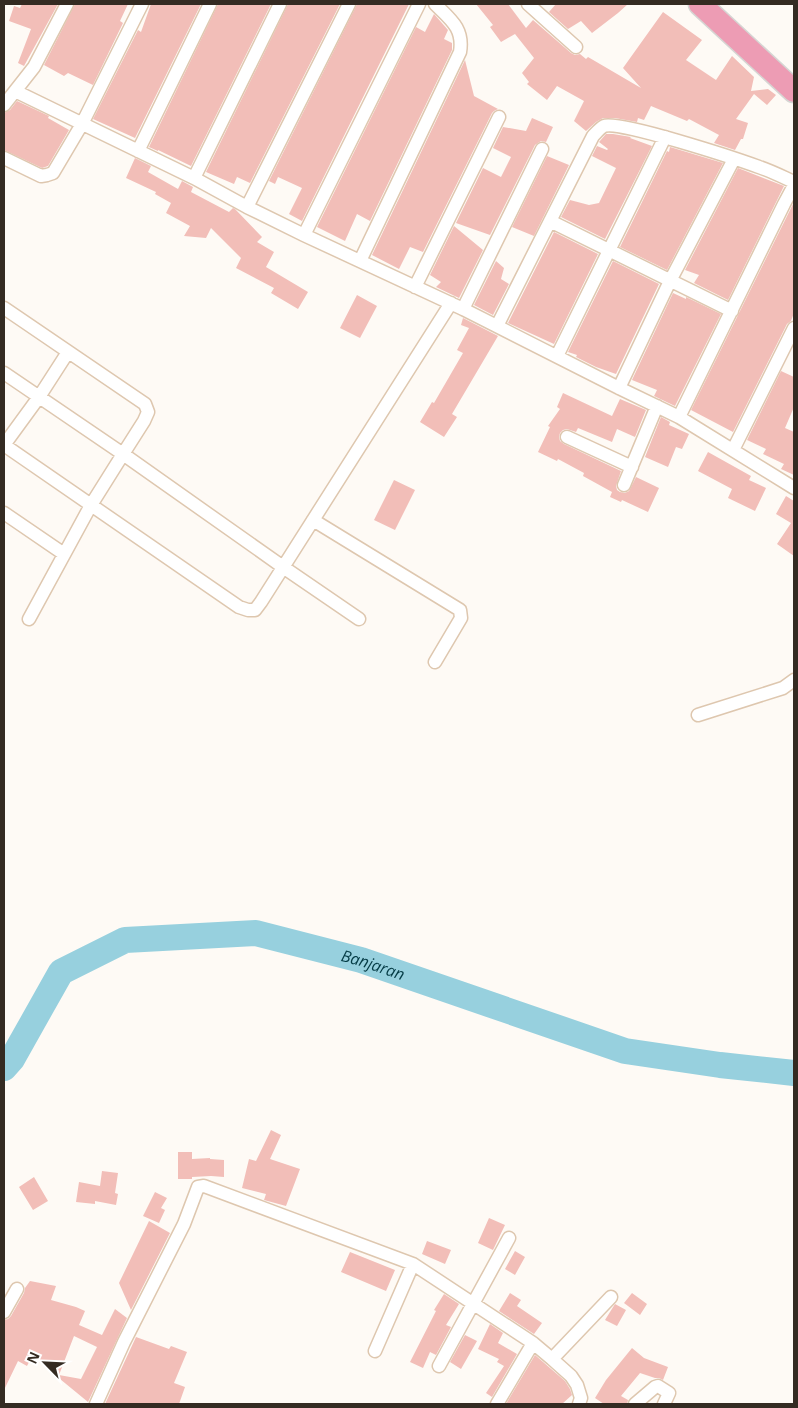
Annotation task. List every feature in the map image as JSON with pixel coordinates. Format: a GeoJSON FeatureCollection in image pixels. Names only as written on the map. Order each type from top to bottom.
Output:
{"type":"FeatureCollection","features":[{"type":"Feature","properties":{"kind":"highway"},"geometry":{"type":"LineString","coordinates":[[700,4],[794,91]]}},
{"type":"Feature","properties":{"kind":"street"},"geometry":{"type":"LineString","coordinates":[[4,104],[34,67],[67,4]]}},
{"type":"Feature","properties":{"kind":"street"},"geometry":{"type":"LineString","coordinates":[[4,158],[41,176],[53,173],[82,124],[142,4]]}},
{"type":"Feature","properties":{"kind":"street"},"geometry":{"type":"LineString","coordinates":[[138,151],[210,4]]}},
{"type":"Feature","properties":{"kind":"street"},"geometry":{"type":"LineString","coordinates":[[194,178],[280,4]]}},
{"type":"Feature","properties":{"kind":"street"},"geometry":{"type":"LineString","coordinates":[[247,207],[350,4]]}},
{"type":"Feature","properties":{"kind":"street"},"geometry":{"type":"LineString","coordinates":[[304,235],[419,4]]}},
{"type":"Feature","properties":{"kind":"street"},"geometry":{"type":"LineString","coordinates":[[360,261],[460,52],[461,43],[457,26],[435,4]]}},
{"type":"Feature","properties":{"kind":"street"},"geometry":{"type":"LineString","coordinates":[[528,4],[576,46]]}},
{"type":"Feature","properties":{"kind":"street"},"geometry":{"type":"LineString","coordinates":[[15,91],[194,178],[304,235],[498,326],[679,417],[794,488]]}},
{"type":"Feature","properties":{"kind":"street"},"geometry":{"type":"LineString","coordinates":[[415,287],[499,117]]}},
{"type":"Feature","properties":{"kind":"street"},"geometry":{"type":"LineString","coordinates":[[498,326],[593,136],[604,126],[613,125],[706,149],[761,167],[794,182]]}},
{"type":"Feature","properties":{"kind":"street"},"geometry":{"type":"LineString","coordinates":[[557,356],[665,137]]}},
{"type":"Feature","properties":{"kind":"street"},"geometry":{"type":"LineString","coordinates":[[463,309],[542,149]]}},
{"type":"Feature","properties":{"kind":"street"},"geometry":{"type":"LineString","coordinates":[[619,388],[670,280],[734,159]]}},
{"type":"Feature","properties":{"kind":"street"},"geometry":{"type":"LineString","coordinates":[[679,417],[784,204],[794,188]]}},
{"type":"Feature","properties":{"kind":"street"},"geometry":{"type":"LineString","coordinates":[[550,221],[732,311]]}},
{"type":"Feature","properties":{"kind":"street"},"geometry":{"type":"LineString","coordinates":[[68,352],[39,397],[4,445],[239,607],[255,610],[450,303]]}},
{"type":"Feature","properties":{"kind":"street"},"geometry":{"type":"LineString","coordinates":[[4,308],[145,404],[148,412],[90,505],[29,619]]}},
{"type":"Feature","properties":{"kind":"street"},"geometry":{"type":"LineString","coordinates":[[733,450],[794,328]]}},
{"type":"Feature","properties":{"kind":"street"},"geometry":{"type":"LineString","coordinates":[[4,374],[123,454],[359,619]]}},
{"type":"Feature","properties":{"kind":"street"},"geometry":{"type":"LineString","coordinates":[[624,485],[657,406]]}},
{"type":"Feature","properties":{"kind":"street"},"geometry":{"type":"LineString","coordinates":[[567,438],[632,467]]}},
{"type":"Feature","properties":{"kind":"street"},"geometry":{"type":"LineString","coordinates":[[4,513],[64,554]]}},
{"type":"Feature","properties":{"kind":"street"},"geometry":{"type":"LineString","coordinates":[[313,520],[460,610],[461,618],[435,662]]}},
{"type":"Feature","properties":{"kind":"street"},"geometry":{"type":"LineString","coordinates":[[698,715],[783,688],[794,680]]}},
{"type":"Feature","properties":{"kind":"street"},"geometry":{"type":"LineString","coordinates":[[96,1404],[124,1342],[184,1224],[198,1187],[204,1186],[413,1264],[474,1303],[552,1359],[571,1376],[577,1385],[581,1398],[579,1404]]}},
{"type":"Feature","properties":{"kind":"street"},"geometry":{"type":"LineString","coordinates":[[439,1366],[509,1238]]}},
{"type":"Feature","properties":{"kind":"street"},"geometry":{"type":"LineString","coordinates":[[375,1352],[413,1264]]}},
{"type":"Feature","properties":{"kind":"street"},"geometry":{"type":"LineString","coordinates":[[4,1312],[17,1289]]}},
{"type":"Feature","properties":{"kind":"street"},"geometry":{"type":"LineString","coordinates":[[552,1359],[611,1297]]}},
{"type":"Feature","properties":{"kind":"street"},"geometry":{"type":"LineString","coordinates":[[497,1404],[533,1344]]}},
{"type":"Feature","properties":{"kind":"street"},"geometry":{"type":"LineString","coordinates":[[636,1404],[658,1386],[668,1393],[664,1404]]}},
{"type":"Feature","properties":{"kind":"building"},"geometry":{"type":"Polygon","coordinates":[[[22,4],[58,4],[24,66],[18,63],[31,29],[9,21],[14,6],[20,8],[22,4]]]}},
{"type":"Feature","properties":{"kind":"building"},"geometry":{"type":"Polygon","coordinates":[[[75,4],[128,4],[120,21],[123,23],[93,85],[68,73],[64,76],[44,65],[75,4]]]}},
{"type":"Feature","properties":{"kind":"building"},"geometry":{"type":"Polygon","coordinates":[[[151,4],[201,4],[135,138],[93,119],[138,30],[141,32],[151,4]]]}},
{"type":"Feature","properties":{"kind":"building"},"geometry":{"type":"Polygon","coordinates":[[[218,4],[271,4],[191,166],[149,147],[218,4]]]}},
{"type":"Feature","properties":{"kind":"building"},"geometry":{"type":"Polygon","coordinates":[[[288,4],[340,4],[250,183],[237,177],[234,184],[206,172],[288,4]]]}},
{"type":"Feature","properties":{"kind":"building"},"geometry":{"type":"Polygon","coordinates":[[[357,4],[409,4],[302,221],[289,214],[302,188],[278,177],[275,184],[269,181],[357,4]]]}},
{"type":"Feature","properties":{"kind":"building"},"geometry":{"type":"Polygon","coordinates":[[[476,4],[508,4],[526,28],[533,20],[571,53],[575,55],[580,54],[586,59],[588,57],[641,88],[623,68],[663,12],[702,40],[686,60],[716,80],[732,56],[754,77],[751,91],[768,89],[776,95],[767,105],[754,94],[736,119],[748,123],[743,139],[741,139],[735,150],[714,143],[719,135],[689,119],[687,121],[651,106],[644,120],[638,118],[637,122],[603,118],[586,131],[574,121],[584,101],[557,86],[547,100],[527,84],[529,82],[522,73],[534,58],[515,34],[501,42],[490,27],[493,25],[476,4]]]}},
{"type":"Feature","properties":{"kind":"building"},"geometry":{"type":"Polygon","coordinates":[[[556,4],[628,4],[592,33],[581,21],[568,29],[549,12],[556,4]]]}},
{"type":"Feature","properties":{"kind":"building"},"geometry":{"type":"Polygon","coordinates":[[[434,14],[448,30],[444,39],[452,43],[452,50],[370,221],[357,214],[345,241],[317,227],[416,27],[425,32],[434,14]]]}},
{"type":"Feature","properties":{"kind":"building"},"geometry":{"type":"Polygon","coordinates":[[[465,60],[474,96],[498,109],[492,113],[423,252],[410,247],[399,269],[372,255],[465,60]]]}},
{"type":"Feature","properties":{"kind":"building"},"geometry":{"type":"Polygon","coordinates":[[[17,101],[49,116],[48,118],[69,130],[48,166],[42,168],[4,150],[4,113],[10,110],[17,101]]]}},
{"type":"Feature","properties":{"kind":"building"},"geometry":{"type":"Polygon","coordinates":[[[532,118],[553,127],[546,142],[541,141],[535,145],[490,235],[456,223],[483,168],[501,177],[511,157],[493,148],[503,127],[526,131],[532,118]]]}},
{"type":"Feature","properties":{"kind":"building"},"geometry":{"type":"Polygon","coordinates":[[[606,134],[631,137],[652,146],[605,239],[561,217],[570,200],[589,205],[599,203],[616,168],[592,156],[597,146],[608,149],[599,142],[606,134]]]}},
{"type":"Feature","properties":{"kind":"building"},"geometry":{"type":"Polygon","coordinates":[[[670,147],[723,163],[667,270],[620,247],[670,147]]]}},
{"type":"Feature","properties":{"kind":"building"},"geometry":{"type":"Polygon","coordinates":[[[547,156],[569,165],[534,236],[512,227],[547,156]]]}},
{"type":"Feature","properties":{"kind":"building"},"geometry":{"type":"Polygon","coordinates":[[[135,158],[151,166],[148,172],[178,189],[182,181],[193,187],[191,192],[229,212],[233,208],[235,209],[262,237],[257,242],[274,252],[266,267],[308,292],[298,309],[271,293],[274,288],[236,268],[241,258],[211,228],[206,238],[184,236],[190,226],[166,213],[171,203],[155,194],[156,192],[126,178],[135,158]]]}},
{"type":"Feature","properties":{"kind":"building"},"geometry":{"type":"Polygon","coordinates":[[[738,168],[784,186],[728,300],[694,283],[699,275],[685,270],[738,168]]]}},
{"type":"Feature","properties":{"kind":"building"},"geometry":{"type":"Polygon","coordinates":[[[794,202],[794,313],[733,432],[691,410],[794,202]]]}},
{"type":"Feature","properties":{"kind":"building"},"geometry":{"type":"Polygon","coordinates":[[[454,226],[483,250],[459,298],[436,287],[441,282],[430,275],[454,226]]]}},
{"type":"Feature","properties":{"kind":"building"},"geometry":{"type":"Polygon","coordinates":[[[554,232],[598,254],[554,344],[508,323],[554,232]]]}},
{"type":"Feature","properties":{"kind":"building"},"geometry":{"type":"Polygon","coordinates":[[[496,261],[504,268],[501,279],[509,284],[493,315],[474,305],[496,261]]]}},
{"type":"Feature","properties":{"kind":"building"},"geometry":{"type":"Polygon","coordinates":[[[613,261],[659,284],[616,374],[596,367],[576,357],[577,355],[568,352],[613,261]]]}},
{"type":"Feature","properties":{"kind":"building"},"geometry":{"type":"Polygon","coordinates":[[[673,293],[686,299],[686,297],[721,314],[675,406],[654,396],[657,390],[632,380],[673,293]]]}},
{"type":"Feature","properties":{"kind":"building"},"geometry":{"type":"Polygon","coordinates":[[[357,295],[377,306],[360,338],[340,328],[357,295]]]}},
{"type":"Feature","properties":{"kind":"building"},"geometry":{"type":"Polygon","coordinates":[[[463,318],[498,336],[452,414],[457,417],[444,437],[420,422],[432,402],[434,403],[463,353],[457,350],[469,328],[461,325],[463,318]]]}},
{"type":"Feature","properties":{"kind":"building"},"geometry":{"type":"Polygon","coordinates":[[[781,371],[794,377],[794,407],[785,428],[794,432],[794,475],[781,469],[784,464],[763,454],[766,449],[747,440],[781,371]]]}},
{"type":"Feature","properties":{"kind":"building"},"geometry":{"type":"Polygon","coordinates":[[[563,393],[612,416],[620,399],[646,410],[635,437],[617,429],[612,442],[578,428],[576,432],[567,429],[563,430],[559,437],[560,441],[564,444],[621,471],[616,486],[620,492],[625,493],[629,491],[636,477],[659,488],[648,512],[622,500],[621,502],[610,497],[612,492],[583,476],[584,473],[558,459],[557,461],[538,452],[550,427],[548,426],[560,409],[557,407],[563,393]]]}},
{"type":"Feature","properties":{"kind":"building"},"geometry":{"type":"Polygon","coordinates":[[[661,417],[670,422],[669,425],[689,434],[682,449],[676,447],[668,467],[645,457],[661,417]]]}},
{"type":"Feature","properties":{"kind":"building"},"geometry":{"type":"Polygon","coordinates":[[[708,452],[751,476],[749,480],[766,488],[755,511],[728,498],[732,489],[698,471],[708,452]]]}},
{"type":"Feature","properties":{"kind":"building"},"geometry":{"type":"Polygon","coordinates":[[[394,480],[415,490],[395,530],[374,520],[394,480]]]}},
{"type":"Feature","properties":{"kind":"building"},"geometry":{"type":"Polygon","coordinates":[[[786,496],[794,501],[794,556],[777,544],[791,523],[776,514],[786,496]]]}},
{"type":"Feature","properties":{"kind":"building"},"geometry":{"type":"Polygon","coordinates":[[[271,1130],[281,1135],[270,1159],[300,1169],[286,1206],[264,1200],[266,1194],[242,1188],[249,1159],[256,1161],[271,1130]]]}},
{"type":"Feature","properties":{"kind":"building"},"geometry":{"type":"Polygon","coordinates":[[[178,1152],[192,1152],[192,1159],[210,1158],[224,1160],[224,1177],[211,1176],[178,1179],[178,1152]]]}},
{"type":"Feature","properties":{"kind":"building"},"geometry":{"type":"Polygon","coordinates":[[[102,1171],[118,1173],[115,1193],[118,1194],[116,1205],[95,1201],[95,1204],[76,1202],[79,1182],[100,1186],[102,1171]]]}},
{"type":"Feature","properties":{"kind":"building"},"geometry":{"type":"Polygon","coordinates":[[[34,1177],[48,1201],[33,1210],[19,1187],[34,1177]]]}},
{"type":"Feature","properties":{"kind":"building"},"geometry":{"type":"Polygon","coordinates":[[[155,1192],[167,1198],[161,1208],[165,1210],[159,1223],[143,1216],[155,1192]]]}},
{"type":"Feature","properties":{"kind":"building"},"geometry":{"type":"Polygon","coordinates":[[[489,1218],[505,1225],[493,1250],[478,1243],[489,1218]]]}},
{"type":"Feature","properties":{"kind":"building"},"geometry":{"type":"Polygon","coordinates":[[[149,1221],[170,1233],[131,1310],[119,1283],[149,1221]]]}},
{"type":"Feature","properties":{"kind":"building"},"geometry":{"type":"Polygon","coordinates":[[[427,1241],[451,1250],[445,1264],[422,1254],[427,1241]]]}},
{"type":"Feature","properties":{"kind":"building"},"geometry":{"type":"Polygon","coordinates":[[[515,1251],[525,1257],[515,1275],[505,1269],[515,1251]]]}},
{"type":"Feature","properties":{"kind":"building"},"geometry":{"type":"Polygon","coordinates":[[[350,1252],[395,1270],[386,1291],[341,1272],[350,1252]]]}},
{"type":"Feature","properties":{"kind":"building"},"geometry":{"type":"Polygon","coordinates":[[[30,1281],[56,1286],[51,1300],[85,1311],[79,1325],[102,1335],[115,1309],[127,1318],[88,1402],[32,1356],[27,1366],[18,1361],[4,1390],[4,1320],[11,1316],[30,1281]],[[74,1336],[59,1375],[81,1379],[97,1347],[74,1336]]]}},
{"type":"Feature","properties":{"kind":"building"},"geometry":{"type":"Polygon","coordinates":[[[510,1293],[521,1300],[517,1306],[542,1323],[534,1334],[499,1311],[510,1293]]]}},
{"type":"Feature","properties":{"kind":"building"},"geometry":{"type":"Polygon","coordinates":[[[632,1293],[647,1304],[640,1315],[624,1303],[632,1293]]]}},
{"type":"Feature","properties":{"kind":"building"},"geometry":{"type":"Polygon","coordinates":[[[444,1294],[459,1304],[446,1325],[451,1327],[436,1355],[430,1352],[423,1368],[410,1362],[436,1311],[434,1310],[444,1294]]]}},
{"type":"Feature","properties":{"kind":"building"},"geometry":{"type":"Polygon","coordinates":[[[615,1304],[626,1310],[617,1326],[605,1320],[615,1304]]]}},
{"type":"Feature","properties":{"kind":"building"},"geometry":{"type":"Polygon","coordinates":[[[490,1324],[503,1333],[498,1343],[517,1354],[492,1397],[486,1393],[504,1366],[497,1362],[499,1359],[478,1349],[490,1324]]]}},
{"type":"Feature","properties":{"kind":"building"},"geometry":{"type":"Polygon","coordinates":[[[465,1335],[477,1341],[461,1369],[450,1362],[465,1335]]]}},
{"type":"Feature","properties":{"kind":"building"},"geometry":{"type":"Polygon","coordinates":[[[136,1337],[169,1349],[171,1346],[187,1352],[174,1383],[185,1387],[179,1404],[105,1404],[136,1337]]]}},
{"type":"Feature","properties":{"kind":"building"},"geometry":{"type":"Polygon","coordinates":[[[632,1348],[644,1358],[668,1367],[663,1380],[640,1373],[621,1396],[628,1400],[627,1404],[604,1404],[595,1398],[606,1380],[632,1348]]]}},
{"type":"Feature","properties":{"kind":"building"},"geometry":{"type":"Polygon","coordinates":[[[535,1355],[565,1381],[572,1395],[562,1404],[506,1404],[535,1355]]]}},
{"type":"Feature","properties":{"kind":"waterway","name":"Banjaran"},"geometry":{"type":"LineString","coordinates":[[4,1068],[12,1059],[61,972],[125,940],[256,933],[361,960],[625,1051],[720,1065],[794,1073]]}}]}
